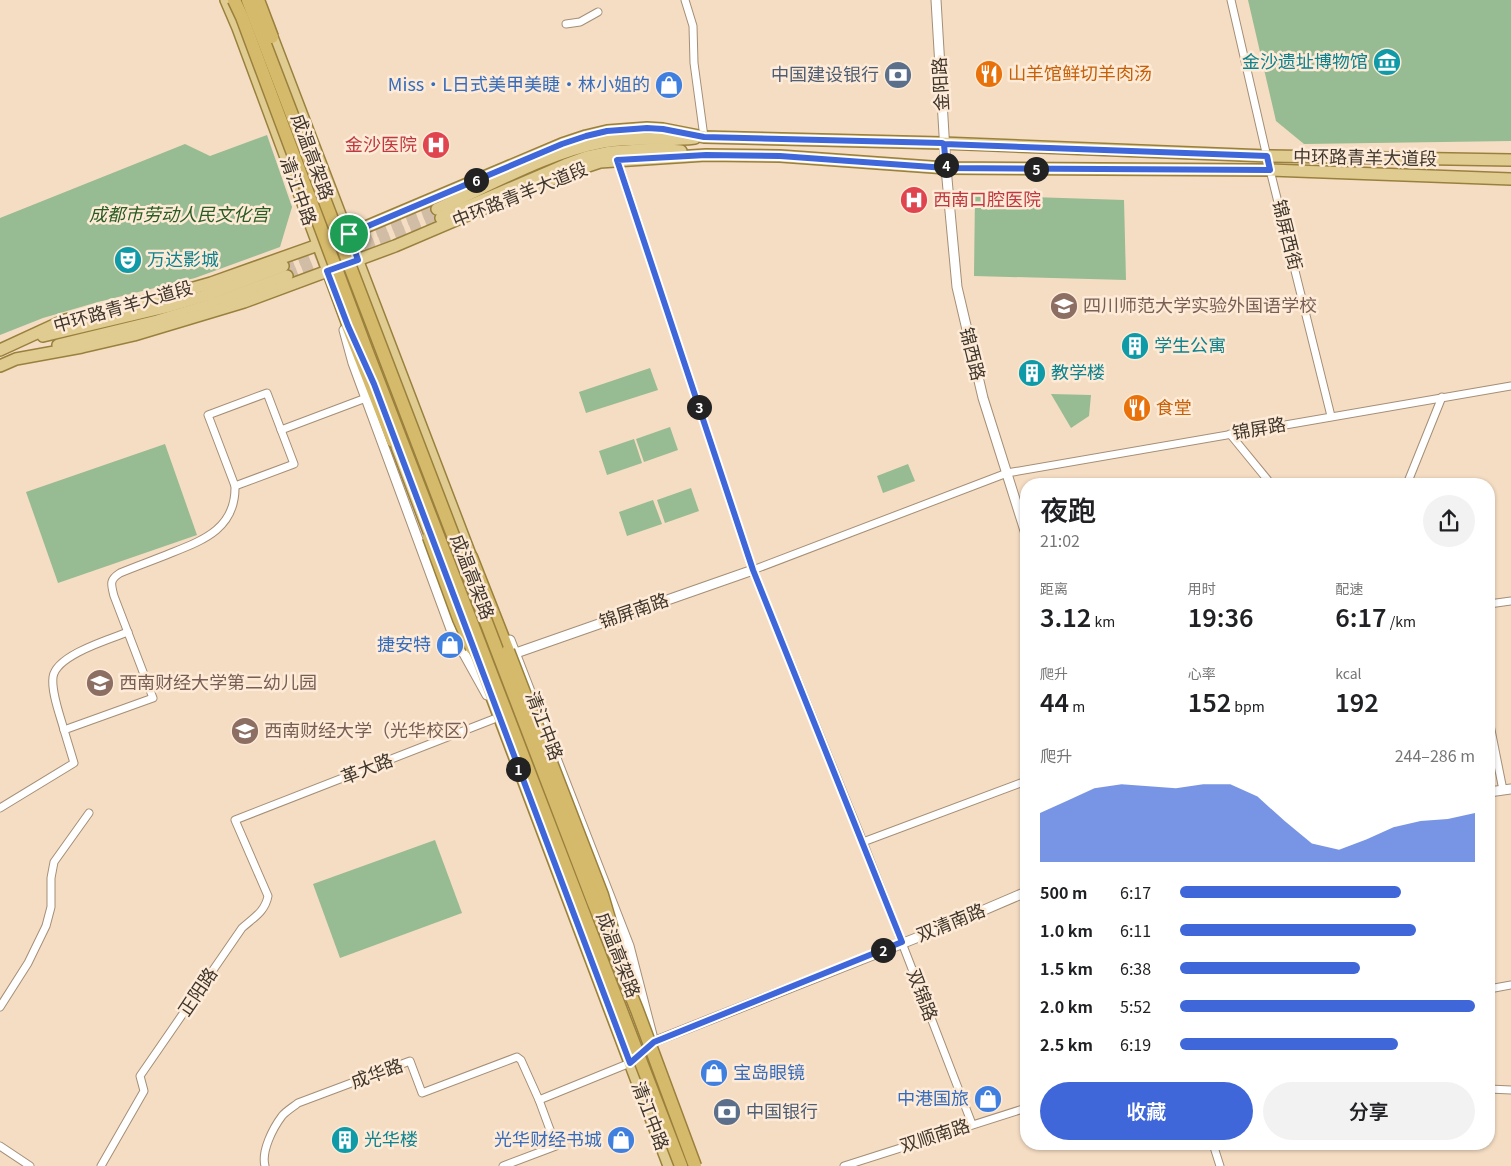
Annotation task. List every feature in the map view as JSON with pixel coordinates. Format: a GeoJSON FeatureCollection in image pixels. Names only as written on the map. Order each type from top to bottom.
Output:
{"type":"FeatureCollection","features":[{"type":"Feature","properties":{"kind":"highway","name":"成温高架路"},"geometry":{"type":"LineString","coordinates":[[234,0],[366,349],[501,715],[681,1166]]}},
{"type":"Feature","properties":{"kind":"highway","name":"成温高架路"},"geometry":{"type":"LineString","coordinates":[[248,0],[593,901],[637,1010],[695,1166]]}},
{"type":"Feature","properties":{"kind":"highway"},"geometry":{"type":"LineString","coordinates":[[258,0],[274,44],[287,101]]}},
{"type":"Feature","properties":{"kind":"highway"},"geometry":{"type":"LineString","coordinates":[[348,326],[393,440],[459,619],[501,715]]}},
{"type":"Feature","properties":{"kind":"highway"},"geometry":{"type":"LineString","coordinates":[[471,557],[512,652],[602,895],[637,1010]]}},
{"type":"Feature","properties":{"kind":"main road"},"geometry":{"type":"LineString","coordinates":[[226,0],[238,28]]}},
{"type":"Feature","properties":{"kind":"main road"},"geometry":{"type":"LineString","coordinates":[[234,0],[238,28]]}},
{"type":"Feature","properties":{"kind":"main road","name":"清江中路"},"geometry":{"type":"LineString","coordinates":[[258,0],[349,234],[471,557],[505,658],[654,1042],[699,1166]]}},
{"type":"Feature","properties":{"kind":"main road","name":"清江中路"},"geometry":{"type":"LineString","coordinates":[[238,28],[333,287],[374,384],[501,715],[669,1166]]}},
{"type":"Feature","properties":{"kind":"main road","name":"中环路青羊大道段"},"geometry":{"type":"LineString","coordinates":[[4,348],[65,320],[183,291],[240,273],[349,234],[562,144],[586,136],[625,129],[663,129],[704,137],[1267,156],[1511,160]]}},
{"type":"Feature","properties":{"kind":"main road"},"geometry":{"type":"LineString","coordinates":[[704,137],[678,140],[626,138],[590,145],[538,163],[439,214],[587,157],[611,152],[655,149],[706,155]]}},
{"type":"Feature","properties":{"kind":"main road","name":"中环路青羊大道段"},"geometry":{"type":"LineString","coordinates":[[0,366],[16,359],[82,347],[179,323],[244,302],[395,246],[564,174],[600,162],[706,155],[780,156],[946,168],[1270,170],[1511,179]]}},
{"type":"Feature","properties":{"kind":"main road"},"geometry":{"type":"LineString","coordinates":[[4,348],[33,338],[166,307],[285,271],[210,305],[157,321],[61,344],[16,359]]}},
{"type":"Feature","properties":{"kind":"street"},"geometry":{"type":"LineString","coordinates":[[685,0],[693,26],[693,57],[704,137]]}},
{"type":"Feature","properties":{"kind":"street","name":"金阳路"},"geometry":{"type":"LineString","coordinates":[[936,0],[946,168]]}},
{"type":"Feature","properties":{"kind":"street","name":"锦屏西街"},"geometry":{"type":"LineString","coordinates":[[1231,0],[1270,170],[1332,416]]}},
{"type":"Feature","properties":{"kind":"street"},"geometry":{"type":"LineString","coordinates":[[566,24],[580,22],[598,12]]}},
{"type":"Feature","properties":{"kind":"street","name":"双锦路"},"geometry":{"type":"LineString","coordinates":[[617,160],[753,570],[863,842],[972,1124]]}},
{"type":"Feature","properties":{"kind":"street","name":"锦西路"},"geometry":{"type":"LineString","coordinates":[[946,168],[957,287],[983,398],[1020,515]]}},
{"type":"Feature","properties":{"kind":"street"},"geometry":{"type":"LineString","coordinates":[[333,287],[353,363],[452,632],[501,715]]}},
{"type":"Feature","properties":{"kind":"street","name":"锦屏路"},"geometry":{"type":"LineString","coordinates":[[753,570],[1007,473],[1511,386]]}},
{"type":"Feature","properties":{"kind":"street"},"geometry":{"type":"LineString","coordinates":[[64,730],[153,698],[111,584],[113,578],[120,573],[208,537],[222,526],[235,498],[235,486],[208,415],[267,393],[294,464],[235,486]]}},
{"type":"Feature","properties":{"kind":"street"},"geometry":{"type":"LineString","coordinates":[[1409,478],[1442,397]]}},
{"type":"Feature","properties":{"kind":"street"},"geometry":{"type":"LineString","coordinates":[[281,430],[366,398]]}},
{"type":"Feature","properties":{"kind":"street"},"geometry":{"type":"LineString","coordinates":[[1230,434],[1267,478]]}},
{"type":"Feature","properties":{"kind":"street","name":"锦屏南路"},"geometry":{"type":"LineString","coordinates":[[512,652],[753,570]]}},
{"type":"Feature","properties":{"kind":"street"},"geometry":{"type":"LineString","coordinates":[[1495,603],[1511,601]]}},
{"type":"Feature","properties":{"kind":"street"},"geometry":{"type":"LineString","coordinates":[[0,808],[74,763],[54,690],[54,671],[62,662],[80,651],[128,632]]}},
{"type":"Feature","properties":{"kind":"street","name":"清江中路"},"geometry":{"type":"LineString","coordinates":[[512,652],[629,946],[654,1042]]}},
{"type":"Feature","properties":{"kind":"street","name":"革大路"},"geometry":{"type":"LineString","coordinates":[[235,820],[501,715]]}},
{"type":"Feature","properties":{"kind":"street"},"geometry":{"type":"LineString","coordinates":[[1495,743],[1507,789]]}},
{"type":"Feature","properties":{"kind":"street"},"geometry":{"type":"LineString","coordinates":[[863,842],[1020,783]]}},
{"type":"Feature","properties":{"kind":"street"},"geometry":{"type":"LineString","coordinates":[[0,1007],[28,963],[46,926],[51,907],[51,878],[54,862],[89,813]]}},
{"type":"Feature","properties":{"kind":"street","name":"正阳路"},"geometry":{"type":"LineString","coordinates":[[102,1166],[144,1091],[140,1076],[242,928],[262,912],[266,904],[268,896],[235,820]]}},
{"type":"Feature","properties":{"kind":"street","name":"双清南路"},"geometry":{"type":"LineString","coordinates":[[630,1063],[654,1042],[1020,894]]}},
{"type":"Feature","properties":{"kind":"street"},"geometry":{"type":"LineString","coordinates":[[1495,988],[1511,985]]}},
{"type":"Feature","properties":{"kind":"street","name":"成华路"},"geometry":{"type":"LineString","coordinates":[[265,1166],[264,1160],[269,1141],[283,1115],[298,1103],[410,1061],[422,1093],[517,1057],[521,1060],[539,1100]]}},
{"type":"Feature","properties":{"kind":"street"},"geometry":{"type":"LineString","coordinates":[[503,1166],[556,1146],[539,1100],[630,1063]]}},
{"type":"Feature","properties":{"kind":"street"},"geometry":{"type":"LineString","coordinates":[[1495,1089],[1511,1090]]}},
{"type":"Feature","properties":{"kind":"street","name":"双顺南路"},"geometry":{"type":"LineString","coordinates":[[844,1166],[1020,1110]]}},
{"type":"Feature","properties":{"kind":"street"},"geometry":{"type":"LineString","coordinates":[[0,1146],[30,1166]]}},
{"type":"Feature","properties":{"kind":"street"},"geometry":{"type":"LineString","coordinates":[[1215,1150],[1220,1166]]}},
{"type":"Feature","properties":{"kind":"green space","name":"金沙遗址博物馆"},"geometry":{"type":"Polygon","coordinates":[[[1248,0],[1511,0],[1511,141],[1304,144],[1276,121],[1248,0]]]}},
{"type":"Feature","properties":{"kind":"green space","name":"成都市劳动人民文化宫"},"geometry":{"type":"Polygon","coordinates":[[[267,135],[292,207],[280,247],[195,278],[43,318],[0,335],[0,218],[185,144],[210,156],[267,135]]]}},
{"type":"Feature","properties":{"kind":"green space"},"geometry":{"type":"Polygon","coordinates":[[[975,195],[1124,200],[1126,280],[974,276],[975,195]]]}},
{"type":"Feature","properties":{"kind":"green space"},"geometry":{"type":"Polygon","coordinates":[[[650,368],[658,390],[586,413],[579,392],[650,368]]]}},
{"type":"Feature","properties":{"kind":"green space"},"geometry":{"type":"Polygon","coordinates":[[[1051,394],[1091,395],[1089,416],[1071,428],[1051,394]]]}},
{"type":"Feature","properties":{"kind":"green space"},"geometry":{"type":"Polygon","coordinates":[[[670,427],[678,450],[644,462],[636,439],[670,427]]]}},
{"type":"Feature","properties":{"kind":"green space"},"geometry":{"type":"Polygon","coordinates":[[[634,439],[642,463],[607,475],[599,451],[634,439]]]}},
{"type":"Feature","properties":{"kind":"green space"},"geometry":{"type":"Polygon","coordinates":[[[165,444],[197,535],[58,583],[26,492],[165,444]]]}},
{"type":"Feature","properties":{"kind":"green space"},"geometry":{"type":"Polygon","coordinates":[[[908,464],[915,481],[883,493],[877,476],[908,464]]]}},
{"type":"Feature","properties":{"kind":"green space"},"geometry":{"type":"Polygon","coordinates":[[[691,488],[699,511],[665,523],[657,500],[691,488]]]}},
{"type":"Feature","properties":{"kind":"green space"},"geometry":{"type":"Polygon","coordinates":[[[653,500],[662,524],[627,536],[619,512],[653,500]]]}},
{"type":"Feature","properties":{"kind":"green space"},"geometry":{"type":"Polygon","coordinates":[[[435,840],[462,913],[340,958],[313,884],[435,840]]]}},
{"type":"Feature","properties":{"kind":"tunnel"},"geometry":{"type":"LineString","coordinates":[[283,266],[437,209]]}},
{"type":"Feature","properties":{"kind":"tunnel"},"geometry":{"type":"LineString","coordinates":[[287,276],[441,218]]}},
{"type":"Feature","properties":{"kind":"place","name":"金沙遗址博物馆"},"geometry":{"type":"Point","coordinates":[1387,62]}},
{"type":"Feature","properties":{"kind":"place","name":"山羊馆鲜切羊肉汤"},"geometry":{"type":"Point","coordinates":[989,74]}},
{"type":"Feature","properties":{"kind":"place","name":"中国建设银行"},"geometry":{"type":"Point","coordinates":[898,75]}},
{"type":"Feature","properties":{"kind":"place","name":"Miss·L日式美甲美睫·林小姐的"},"geometry":{"type":"Point","coordinates":[669,85]}},
{"type":"Feature","properties":{"kind":"place","name":"金沙医院"},"geometry":{"type":"Point","coordinates":[436,145]}},
{"type":"Feature","properties":{"kind":"place","name":"西南口腔医院"},"geometry":{"type":"Point","coordinates":[914,200]}},
{"type":"Feature","properties":{"kind":"place","name":"万达影城"},"geometry":{"type":"Point","coordinates":[128,260]}},
{"type":"Feature","properties":{"kind":"place","name":"四川师范大学实验外国语学校"},"geometry":{"type":"Point","coordinates":[1064,306]}},
{"type":"Feature","properties":{"kind":"place","name":"学生公寓"},"geometry":{"type":"Point","coordinates":[1135,346]}},
{"type":"Feature","properties":{"kind":"place","name":"教学楼"},"geometry":{"type":"Point","coordinates":[1032,373]}},
{"type":"Feature","properties":{"kind":"place","name":"食堂"},"geometry":{"type":"Point","coordinates":[1137,408]}},
{"type":"Feature","properties":{"kind":"place","name":"捷安特"},"geometry":{"type":"Point","coordinates":[450,645]}},
{"type":"Feature","properties":{"kind":"place","name":"西南财经大学第二幼儿园"},"geometry":{"type":"Point","coordinates":[100,683]}},
{"type":"Feature","properties":{"kind":"place","name":"西南财经大学（光华校区）"},"geometry":{"type":"Point","coordinates":[245,731]}},
{"type":"Feature","properties":{"kind":"place","name":"宝岛眼镜"},"geometry":{"type":"Point","coordinates":[714,1073]}},
{"type":"Feature","properties":{"kind":"place","name":"中港国旅"},"geometry":{"type":"Point","coordinates":[988,1099]}},
{"type":"Feature","properties":{"kind":"place","name":"中国银行"},"geometry":{"type":"Point","coordinates":[727,1112]}},
{"type":"Feature","properties":{"kind":"place","name":"光华楼"},"geometry":{"type":"Point","coordinates":[345,1140]}},
{"type":"Feature","properties":{"kind":"place","name":"光华财经书城"},"geometry":{"type":"Point","coordinates":[621,1140]}},
{"type":"Feature","properties":{"kind":"route"},"geometry":{"type":"LineString","coordinates":[[349,234],[358,260],[327,271],[348,326],[374,384],[630,1063],[654,1042],[902,942],[753,570],[617,160],[706,155],[780,156],[946,168],[944,144],[1267,156],[1270,170],[946,168],[944,144],[942,143],[704,137],[663,129],[625,129],[607,131],[562,144],[349,234]]}}]}
